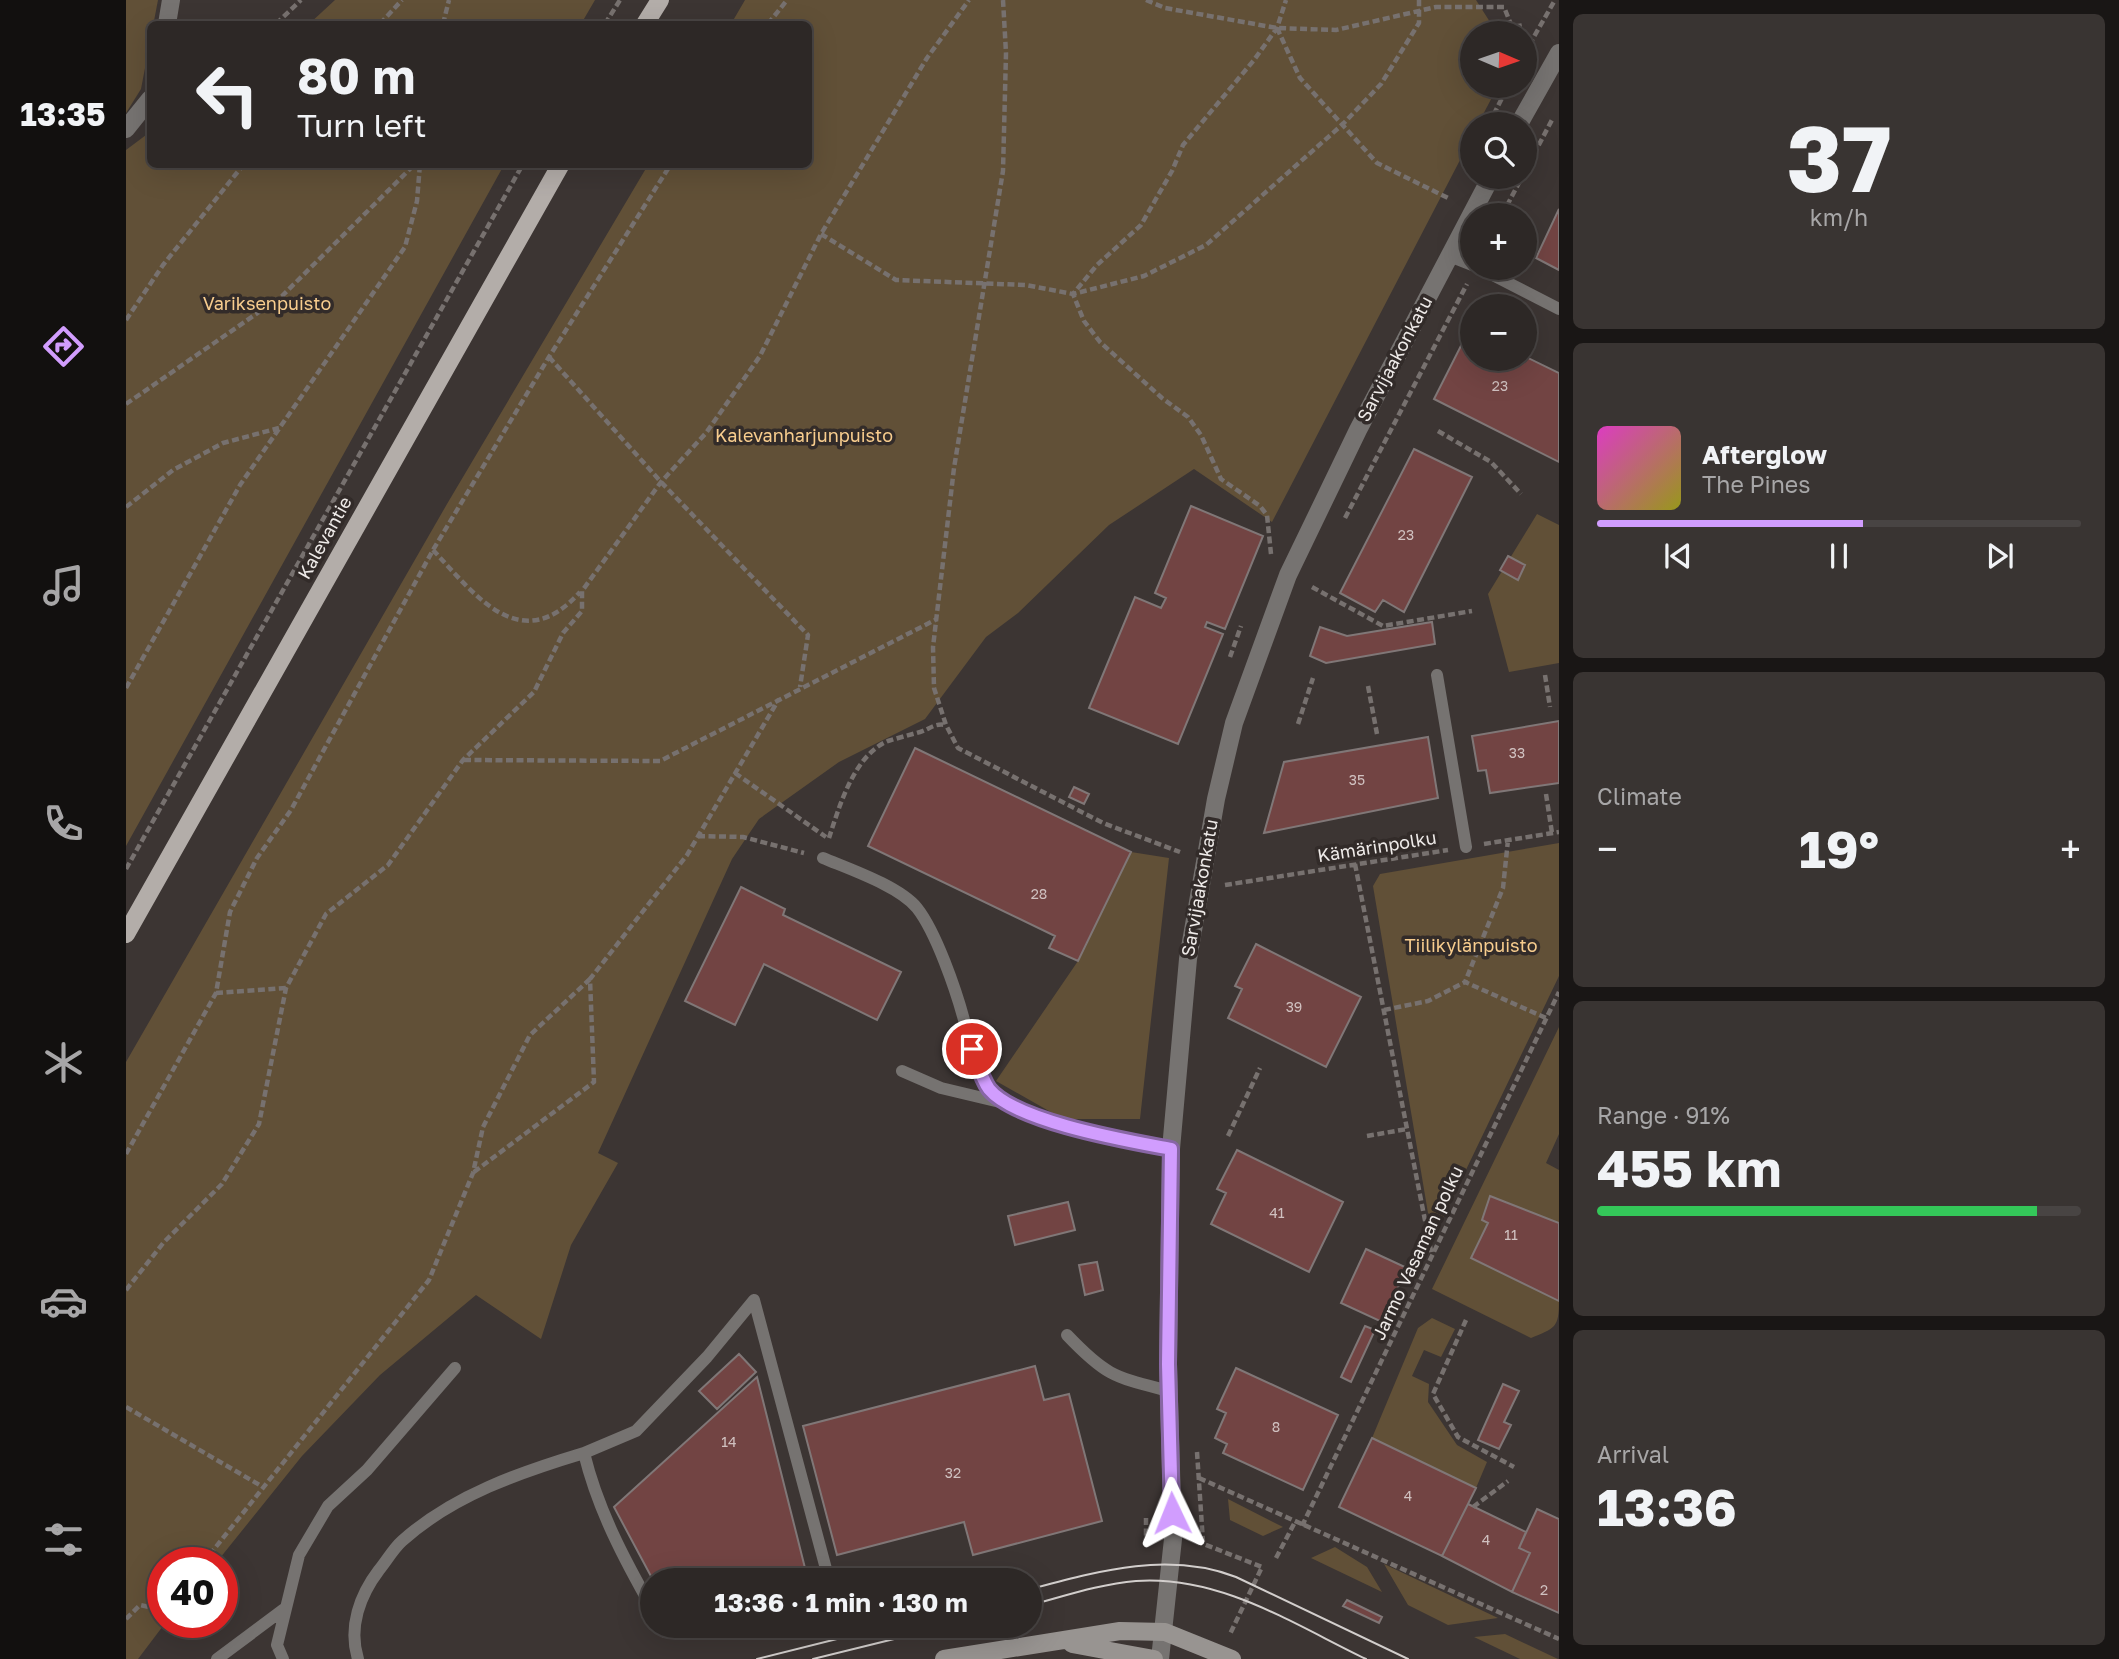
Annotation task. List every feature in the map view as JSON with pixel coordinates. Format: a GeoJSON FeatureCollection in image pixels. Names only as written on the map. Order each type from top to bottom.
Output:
{"type":"FeatureCollection","features":[{"type":"Feature","properties":{"kind":"main road"},"geometry":{"type":"LineString","coordinates":[[647,21],[660,0]]}},
{"type":"Feature","properties":{"kind":"main road","name":"Kalevantie"},"geometry":{"type":"LineString","coordinates":[[126,933],[559,168]]}},
{"type":"Feature","properties":{"kind":"main road"},"geometry":{"type":"LineString","coordinates":[[944,1659],[1121,1630],[1165,1632],[1226,1656]]}},
{"type":"Feature","properties":{"kind":"main road"},"geometry":{"type":"LineString","coordinates":[[1058,1642],[1154,1659]]}},
{"type":"Feature","properties":{"kind":"street"},"geometry":{"type":"LineString","coordinates":[[168,21],[171,0]]}},
{"type":"Feature","properties":{"kind":"street"},"geometry":{"type":"LineString","coordinates":[[1526,112],[1559,52]]}},
{"type":"Feature","properties":{"kind":"street"},"geometry":{"type":"LineString","coordinates":[[126,129],[147,103]]}},
{"type":"Feature","properties":{"kind":"street","name":"Sarvijaakonkatu"},"geometry":{"type":"LineString","coordinates":[[1160,1659],[1173,1539],[1169,1391],[1171,1149],[1188,959],[1209,834],[1234,723],[1288,575],[1358,430],[1485,189]]}},
{"type":"Feature","properties":{"kind":"lane"},"geometry":{"type":"LineString","coordinates":[[1449,256],[1460,260]]}},
{"type":"Feature","properties":{"kind":"lane"},"geometry":{"type":"LineString","coordinates":[[1502,280],[1559,309]]}},
{"type":"Feature","properties":{"kind":"lane"},"geometry":{"type":"LineString","coordinates":[[1437,675],[1466,847]]}},
{"type":"Feature","properties":{"kind":"lane"},"geometry":{"type":"LineString","coordinates":[[823,858],[885,886],[916,907],[956,991],[972,1049],[989,1088],[1008,1103]]}},
{"type":"Feature","properties":{"kind":"lane"},"geometry":{"type":"LineString","coordinates":[[902,1071],[941,1088],[1008,1103],[1037,1116],[1114,1139],[1171,1149]]}},
{"type":"Feature","properties":{"kind":"lane"},"geometry":{"type":"LineString","coordinates":[[358,1659],[355,1648],[356,1612],[369,1583],[402,1541],[461,1500],[527,1470],[584,1453],[636,1431],[754,1300],[826,1568]]}},
{"type":"Feature","properties":{"kind":"lane"},"geometry":{"type":"LineString","coordinates":[[1068,1335],[1102,1370],[1125,1380],[1169,1391]]}},
{"type":"Feature","properties":{"kind":"lane"},"geometry":{"type":"LineString","coordinates":[[283,1659],[277,1645],[299,1555],[328,1506],[367,1470],[455,1368]]}},
{"type":"Feature","properties":{"kind":"lane"},"geometry":{"type":"LineString","coordinates":[[584,1453],[595,1497],[640,1587]]}},
{"type":"Feature","properties":{"kind":"lane"},"geometry":{"type":"LineString","coordinates":[[217,1659],[284,1609]]}},
{"type":"Feature","properties":{"kind":"path"},"geometry":{"type":"LineString","coordinates":[[279,21],[301,0]]}},
{"type":"Feature","properties":{"kind":"path"},"geometry":{"type":"LineString","coordinates":[[383,21],[402,0]]}},
{"type":"Feature","properties":{"kind":"path"},"geometry":{"type":"LineString","coordinates":[[444,21],[449,0]]}},
{"type":"Feature","properties":{"kind":"path"},"geometry":{"type":"LineString","coordinates":[[607,21],[620,0]]}},
{"type":"Feature","properties":{"kind":"path"},"geometry":{"type":"LineString","coordinates":[[770,21],[787,0]]}},
{"type":"Feature","properties":{"kind":"path"},"geometry":{"type":"LineString","coordinates":[[433,550],[474,597],[512,619],[540,620],[565,610],[582,591],[661,482],[706,433],[760,356],[821,234],[927,58],[969,0]]}},
{"type":"Feature","properties":{"kind":"path"},"geometry":{"type":"LineString","coordinates":[[1003,0],[1006,53],[1003,171],[954,468],[933,648],[934,688],[946,725],[958,748],[1005,775],[1103,823],[1180,852]]}},
{"type":"Feature","properties":{"kind":"path"},"geometry":{"type":"LineString","coordinates":[[1146,0],[1165,8],[1277,27],[1336,30],[1436,7],[1504,7],[1510,21]]}},
{"type":"Feature","properties":{"kind":"path"},"geometry":{"type":"LineString","coordinates":[[1073,294],[1097,265],[1141,225],[1172,171],[1183,145],[1254,60],[1277,27],[1286,0]]}},
{"type":"Feature","properties":{"kind":"path"},"geometry":{"type":"LineString","coordinates":[[821,234],[896,280],[1026,285],[1073,294],[1144,276],[1206,245],[1343,124],[1381,84],[1419,23],[1419,0]]}},
{"type":"Feature","properties":{"kind":"path"},"geometry":{"type":"LineString","coordinates":[[1537,32],[1556,0]]}},
{"type":"Feature","properties":{"kind":"path"},"geometry":{"type":"LineString","coordinates":[[1277,27],[1300,78],[1377,163],[1450,199]]}},
{"type":"Feature","properties":{"kind":"path"},"geometry":{"type":"LineString","coordinates":[[1537,148],[1555,113]]}},
{"type":"Feature","properties":{"kind":"path"},"geometry":{"type":"LineString","coordinates":[[126,320],[163,265],[241,168]]}},
{"type":"Feature","properties":{"kind":"path"},"geometry":{"type":"LineString","coordinates":[[126,404],[282,296],[411,168]]}},
{"type":"Feature","properties":{"kind":"path"},"geometry":{"type":"LineString","coordinates":[[126,688],[218,521],[363,304],[405,247],[417,201],[421,168]]}},
{"type":"Feature","properties":{"kind":"path"},"geometry":{"type":"LineString","coordinates":[[126,869],[521,168]]}},
{"type":"Feature","properties":{"kind":"path"},"geometry":{"type":"LineString","coordinates":[[126,1154],[216,993],[230,912],[257,858],[291,810],[433,550],[549,357],[668,168]]}},
{"type":"Feature","properties":{"kind":"path"},"geometry":{"type":"LineString","coordinates":[[1343,523],[1469,280]]}},
{"type":"Feature","properties":{"kind":"path"},"geometry":{"type":"LineString","coordinates":[[1073,294],[1084,321],[1100,342],[1161,398],[1188,417],[1201,435],[1221,479],[1260,506],[1267,515],[1271,555]]}},
{"type":"Feature","properties":{"kind":"path"},"geometry":{"type":"LineString","coordinates":[[549,357],[661,482],[808,635],[800,688]]}},
{"type":"Feature","properties":{"kind":"path"},"geometry":{"type":"LineString","coordinates":[[126,507],[173,470],[223,443],[281,428]]}},
{"type":"Feature","properties":{"kind":"path"},"geometry":{"type":"LineString","coordinates":[[1438,431],[1490,462],[1521,494]]}},
{"type":"Feature","properties":{"kind":"path"},"geometry":{"type":"LineString","coordinates":[[1306,599],[1316,578]]}},
{"type":"Feature","properties":{"kind":"path"},"geometry":{"type":"LineString","coordinates":[[1312,587],[1382,625],[1472,611]]}},
{"type":"Feature","properties":{"kind":"path"},"geometry":{"type":"LineString","coordinates":[[126,1290],[164,1242],[222,1184],[259,1124],[286,988],[326,914],[388,865],[463,760],[534,692],[563,633],[582,611],[582,591]]}},
{"type":"Feature","properties":{"kind":"path"},"geometry":{"type":"LineString","coordinates":[[463,760],[660,761],[937,619]]}},
{"type":"Feature","properties":{"kind":"path"},"geometry":{"type":"LineString","coordinates":[[1545,675],[1550,707]]}},
{"type":"Feature","properties":{"kind":"path"},"geometry":{"type":"LineString","coordinates":[[1298,724],[1313,678]]}},
{"type":"Feature","properties":{"kind":"path"},"geometry":{"type":"LineString","coordinates":[[1368,686],[1377,734]]}},
{"type":"Feature","properties":{"kind":"path"},"geometry":{"type":"LineString","coordinates":[[216,1547],[429,1280],[474,1173],[483,1127],[530,1035],[590,979],[698,836],[779,699]]}},
{"type":"Feature","properties":{"kind":"path"},"geometry":{"type":"LineString","coordinates":[[698,836],[743,837],[823,858],[847,783],[873,754],[889,741],[898,740],[932,725],[946,725]]}},
{"type":"Feature","properties":{"kind":"path"},"geometry":{"type":"LineString","coordinates":[[735,773],[829,839]]}},
{"type":"Feature","properties":{"kind":"path"},"geometry":{"type":"LineString","coordinates":[[1546,794],[1552,833]]}},
{"type":"Feature","properties":{"kind":"path","name":"Kämärinpolku"},"geometry":{"type":"LineString","coordinates":[[1223,885],[1559,832]]}},
{"type":"Feature","properties":{"kind":"path"},"geometry":{"type":"LineString","coordinates":[[1384,1010],[1428,1001],[1465,982],[1503,888],[1508,841]]}},
{"type":"Feature","properties":{"kind":"path"},"geometry":{"type":"LineString","coordinates":[[1355,864],[1432,1257]]}},
{"type":"Feature","properties":{"kind":"path"},"geometry":{"type":"LineString","coordinates":[[1221,893],[1226,874]]}},
{"type":"Feature","properties":{"kind":"path"},"geometry":{"type":"LineString","coordinates":[[474,1173],[594,1082],[590,979]]}},
{"type":"Feature","properties":{"kind":"path"},"geometry":{"type":"LineString","coordinates":[[1465,982],[1546,1018]]}},
{"type":"Feature","properties":{"kind":"path"},"geometry":{"type":"LineString","coordinates":[[216,993],[286,988]]}},
{"type":"Feature","properties":{"kind":"path","name":"Jarmo Vasaman polku"},"geometry":{"type":"LineString","coordinates":[[1302,1525],[1559,992]]}},
{"type":"Feature","properties":{"kind":"path"},"geometry":{"type":"LineString","coordinates":[[1227,1136],[1260,1068]]}},
{"type":"Feature","properties":{"kind":"path"},"geometry":{"type":"LineString","coordinates":[[1367,1136],[1407,1129]]}},
{"type":"Feature","properties":{"kind":"path"},"geometry":{"type":"LineString","coordinates":[[1466,1320],[1433,1394],[1458,1437],[1514,1467]]}},
{"type":"Feature","properties":{"kind":"path"},"geometry":{"type":"LineString","coordinates":[[126,1407],[263,1487]]}},
{"type":"Feature","properties":{"kind":"path"},"geometry":{"type":"LineString","coordinates":[[1196,1440],[1203,1542]]}},
{"type":"Feature","properties":{"kind":"path"},"geometry":{"type":"LineString","coordinates":[[1199,1478],[1559,1639]]}},
{"type":"Feature","properties":{"kind":"path"},"geometry":{"type":"LineString","coordinates":[[1474,1507],[1508,1481]]}},
{"type":"Feature","properties":{"kind":"path"},"geometry":{"type":"LineString","coordinates":[[1276,1558],[1295,1522]]}},
{"type":"Feature","properties":{"kind":"path"},"geometry":{"type":"LineString","coordinates":[[1146,1541],[1173,1539],[1203,1542],[1262,1567],[1226,1656]]}},
{"type":"Feature","properties":{"kind":"path"},"geometry":{"type":"LineString","coordinates":[[126,1619],[140,1605],[147,1607]]}},
{"type":"Feature","properties":{"kind":"green space"},"geometry":{"type":"Polygon","coordinates":[[[126,0],[158,0],[154,21],[147,21],[147,58],[141,89],[126,113],[126,0]]]}},
{"type":"Feature","properties":{"kind":"green space"},"geometry":{"type":"Polygon","coordinates":[[[335,0],[595,0],[583,21],[312,21],[335,0]]]}},
{"type":"Feature","properties":{"kind":"green space","name":"Kalevanharjunpuisto"},"geometry":{"type":"Polygon","coordinates":[[[745,0],[1476,0],[1489,21],[1460,21],[1460,98],[1492,98],[1484,112],[1460,112],[1460,160],[1272,522],[1194,469],[1109,525],[1018,613],[986,637],[925,719],[839,762],[759,819],[732,859],[598,1153],[618,1163],[571,1245],[541,1339],[476,1295],[380,1375],[302,1456],[229,1547],[147,1547],[147,1638],[154,1638],[138,1659],[126,1659],[126,1062],[447,504],[646,168],[812,168],[812,21],[733,21],[745,0]]]}},
{"type":"Feature","properties":{"kind":"green space","name":"Variksenpuisto"},"geometry":{"type":"Polygon","coordinates":[[[147,134],[147,168],[502,168],[126,846],[126,150],[147,134]]]}},
{"type":"Feature","properties":{"kind":"green space"},"geometry":{"type":"Polygon","coordinates":[[[1537,514],[1559,525],[1559,663],[1509,672],[1488,594],[1537,514]]]}},
{"type":"Feature","properties":{"kind":"green space","name":"Tiilikylänpuisto"},"geometry":{"type":"Polygon","coordinates":[[[1559,843],[1559,976],[1440,1224],[1428,1213],[1373,886],[1380,874],[1559,843]]]}},
{"type":"Feature","properties":{"kind":"green space"},"geometry":{"type":"Polygon","coordinates":[[[1131,852],[1169,858],[1140,1119],[1063,1119],[996,1081],[1078,961],[1131,852]]]}},
{"type":"Feature","properties":{"kind":"green space"},"geometry":{"type":"Polygon","coordinates":[[[1559,1027],[1559,1134],[1546,1163],[1559,1170],[1559,1223],[1490,1196],[1482,1220],[1488,1223],[1471,1258],[1559,1301],[1558,1317],[1554,1326],[1531,1338],[1432,1289],[1559,1027]]]}},
{"type":"Feature","properties":{"kind":"green space"},"geometry":{"type":"Polygon","coordinates":[[[1432,1318],[1455,1329],[1441,1357],[1424,1350],[1412,1376],[1429,1384],[1428,1402],[1457,1445],[1487,1462],[1476,1488],[1372,1438],[1418,1328],[1432,1318]]]}},
{"type":"Feature","properties":{"kind":"green space"},"geometry":{"type":"Polygon","coordinates":[[[1228,1499],[1283,1527],[1263,1536],[1230,1520],[1228,1499]]]}},
{"type":"Feature","properties":{"kind":"green space"},"geometry":{"type":"Polygon","coordinates":[[[1335,1547],[1367,1567],[1382,1592],[1311,1558],[1335,1547]]]}},
{"type":"Feature","properties":{"kind":"green space"},"geometry":{"type":"Polygon","coordinates":[[[1384,1564],[1498,1618],[1448,1625],[1408,1605],[1384,1564]]]}},
{"type":"Feature","properties":{"kind":"green space"},"geometry":{"type":"Polygon","coordinates":[[[1505,1634],[1558,1659],[1520,1659],[1474,1637],[1505,1634]]]}},
{"type":"Feature","properties":{"kind":"building"},"geometry":{"type":"Polygon","coordinates":[[[1559,209],[1559,270],[1537,259],[1559,209]]]}},
{"type":"Feature","properties":{"kind":"building"},"geometry":{"type":"Polygon","coordinates":[[[1460,348],[1460,371],[1537,371],[1537,362],[1559,373],[1559,462],[1434,399],[1460,348]]]}},
{"type":"Feature","properties":{"kind":"building"},"geometry":{"type":"Polygon","coordinates":[[[1414,449],[1472,477],[1404,612],[1383,600],[1375,612],[1340,593],[1414,449]]]}},
{"type":"Feature","properties":{"kind":"building"},"geometry":{"type":"Polygon","coordinates":[[[1191,506],[1263,536],[1225,629],[1207,622],[1205,627],[1223,634],[1178,744],[1089,708],[1135,597],[1161,608],[1166,598],[1155,593],[1191,506]]]}},
{"type":"Feature","properties":{"kind":"building"},"geometry":{"type":"Polygon","coordinates":[[[1508,556],[1525,565],[1518,580],[1500,570],[1508,556]]]}},
{"type":"Feature","properties":{"kind":"building"},"geometry":{"type":"Polygon","coordinates":[[[1432,622],[1435,644],[1326,663],[1310,656],[1320,627],[1347,636],[1432,622]]]}},
{"type":"Feature","properties":{"kind":"building"},"geometry":{"type":"Polygon","coordinates":[[[1559,721],[1559,783],[1490,793],[1486,770],[1478,771],[1472,736],[1559,721]]]}},
{"type":"Feature","properties":{"kind":"building"},"geometry":{"type":"Polygon","coordinates":[[[1428,737],[1438,798],[1264,833],[1284,762],[1428,737]]]}},
{"type":"Feature","properties":{"kind":"building"},"geometry":{"type":"Polygon","coordinates":[[[915,748],[1131,852],[1078,961],[1049,948],[1055,936],[868,846],[915,748]]]}},
{"type":"Feature","properties":{"kind":"building"},"geometry":{"type":"Polygon","coordinates":[[[1074,787],[1089,794],[1084,804],[1069,797],[1074,787]]]}},
{"type":"Feature","properties":{"kind":"building"},"geometry":{"type":"Polygon","coordinates":[[[741,887],[785,909],[783,915],[901,972],[877,1020],[764,964],[735,1025],[685,1001],[741,887]]]}},
{"type":"Feature","properties":{"kind":"building"},"geometry":{"type":"Polygon","coordinates":[[[1256,944],[1361,997],[1326,1067],[1228,1018],[1242,989],[1235,986],[1256,944]]]}},
{"type":"Feature","properties":{"kind":"building"},"geometry":{"type":"Polygon","coordinates":[[[1237,1150],[1343,1202],[1309,1272],[1211,1224],[1226,1193],[1217,1189],[1237,1150]]]}},
{"type":"Feature","properties":{"kind":"building"},"geometry":{"type":"Polygon","coordinates":[[[1490,1196],[1559,1223],[1559,1301],[1471,1258],[1488,1223],[1482,1220],[1490,1196]]]}},
{"type":"Feature","properties":{"kind":"building"},"geometry":{"type":"Polygon","coordinates":[[[1068,1202],[1075,1230],[1015,1245],[1008,1216],[1068,1202]]]}},
{"type":"Feature","properties":{"kind":"building"},"geometry":{"type":"Polygon","coordinates":[[[1366,1249],[1407,1268],[1382,1322],[1341,1303],[1366,1249]]]}},
{"type":"Feature","properties":{"kind":"building"},"geometry":{"type":"Polygon","coordinates":[[[1097,1262],[1103,1290],[1085,1295],[1079,1265],[1097,1262]]]}},
{"type":"Feature","properties":{"kind":"building"},"geometry":{"type":"Polygon","coordinates":[[[1365,1326],[1375,1330],[1351,1382],[1341,1377],[1365,1326]]]}},
{"type":"Feature","properties":{"kind":"building"},"geometry":{"type":"Polygon","coordinates":[[[739,1354],[756,1372],[717,1409],[699,1391],[739,1354]]]}},
{"type":"Feature","properties":{"kind":"building"},"geometry":{"type":"Polygon","coordinates":[[[1035,1366],[1044,1400],[1069,1394],[1102,1521],[973,1555],[964,1522],[837,1555],[803,1426],[1035,1366]]]}},
{"type":"Feature","properties":{"kind":"building"},"geometry":{"type":"Polygon","coordinates":[[[1236,1368],[1338,1415],[1303,1490],[1223,1453],[1227,1444],[1215,1438],[1226,1413],[1217,1409],[1236,1368]]]}},
{"type":"Feature","properties":{"kind":"building"},"geometry":{"type":"Polygon","coordinates":[[[757,1377],[805,1568],[647,1568],[614,1507],[757,1377]]]}},
{"type":"Feature","properties":{"kind":"building"},"geometry":{"type":"Polygon","coordinates":[[[1503,1384],[1519,1391],[1504,1422],[1511,1425],[1499,1449],[1478,1440],[1503,1384]]]}},
{"type":"Feature","properties":{"kind":"building"},"geometry":{"type":"Polygon","coordinates":[[[1372,1438],[1476,1488],[1442,1556],[1339,1507],[1372,1438]]]}},
{"type":"Feature","properties":{"kind":"building"},"geometry":{"type":"Polygon","coordinates":[[[1468,1504],[1526,1532],[1519,1548],[1530,1553],[1512,1592],[1442,1556],[1468,1504]]]}},
{"type":"Feature","properties":{"kind":"building"},"geometry":{"type":"Polygon","coordinates":[[[1537,1509],[1559,1519],[1559,1613],[1512,1592],[1530,1553],[1519,1548],[1537,1509]]]}},
{"type":"Feature","properties":{"kind":"building"},"geometry":{"type":"Polygon","coordinates":[[[1347,1600],[1382,1617],[1379,1623],[1343,1606],[1347,1600]]]}},
{"type":"Feature","properties":{"kind":"tram line"},"geometry":{"type":"LineString","coordinates":[[1042,1586],[1133,1566],[1185,1565],[1210,1569],[1236,1577],[1408,1659]]}},
{"type":"Feature","properties":{"kind":"tram line"},"geometry":{"type":"LineString","coordinates":[[1042,1602],[1136,1581],[1167,1581],[1197,1586],[1226,1594],[1283,1617],[1366,1659]]}},
{"type":"Feature","properties":{"kind":"tram line"},"geometry":{"type":"LineString","coordinates":[[757,1659],[841,1638]]}},
{"type":"Feature","properties":{"kind":"tram line"},"geometry":{"type":"LineString","coordinates":[[813,1659],[898,1638]]}},
{"type":"Feature","properties":{"kind":"route"},"geometry":{"type":"LineString","coordinates":[[972,1049],[989,1088],[1008,1103],[1037,1116],[1114,1139],[1171,1149],[1168,1196],[1168,1364],[1172,1513]]}}]}
